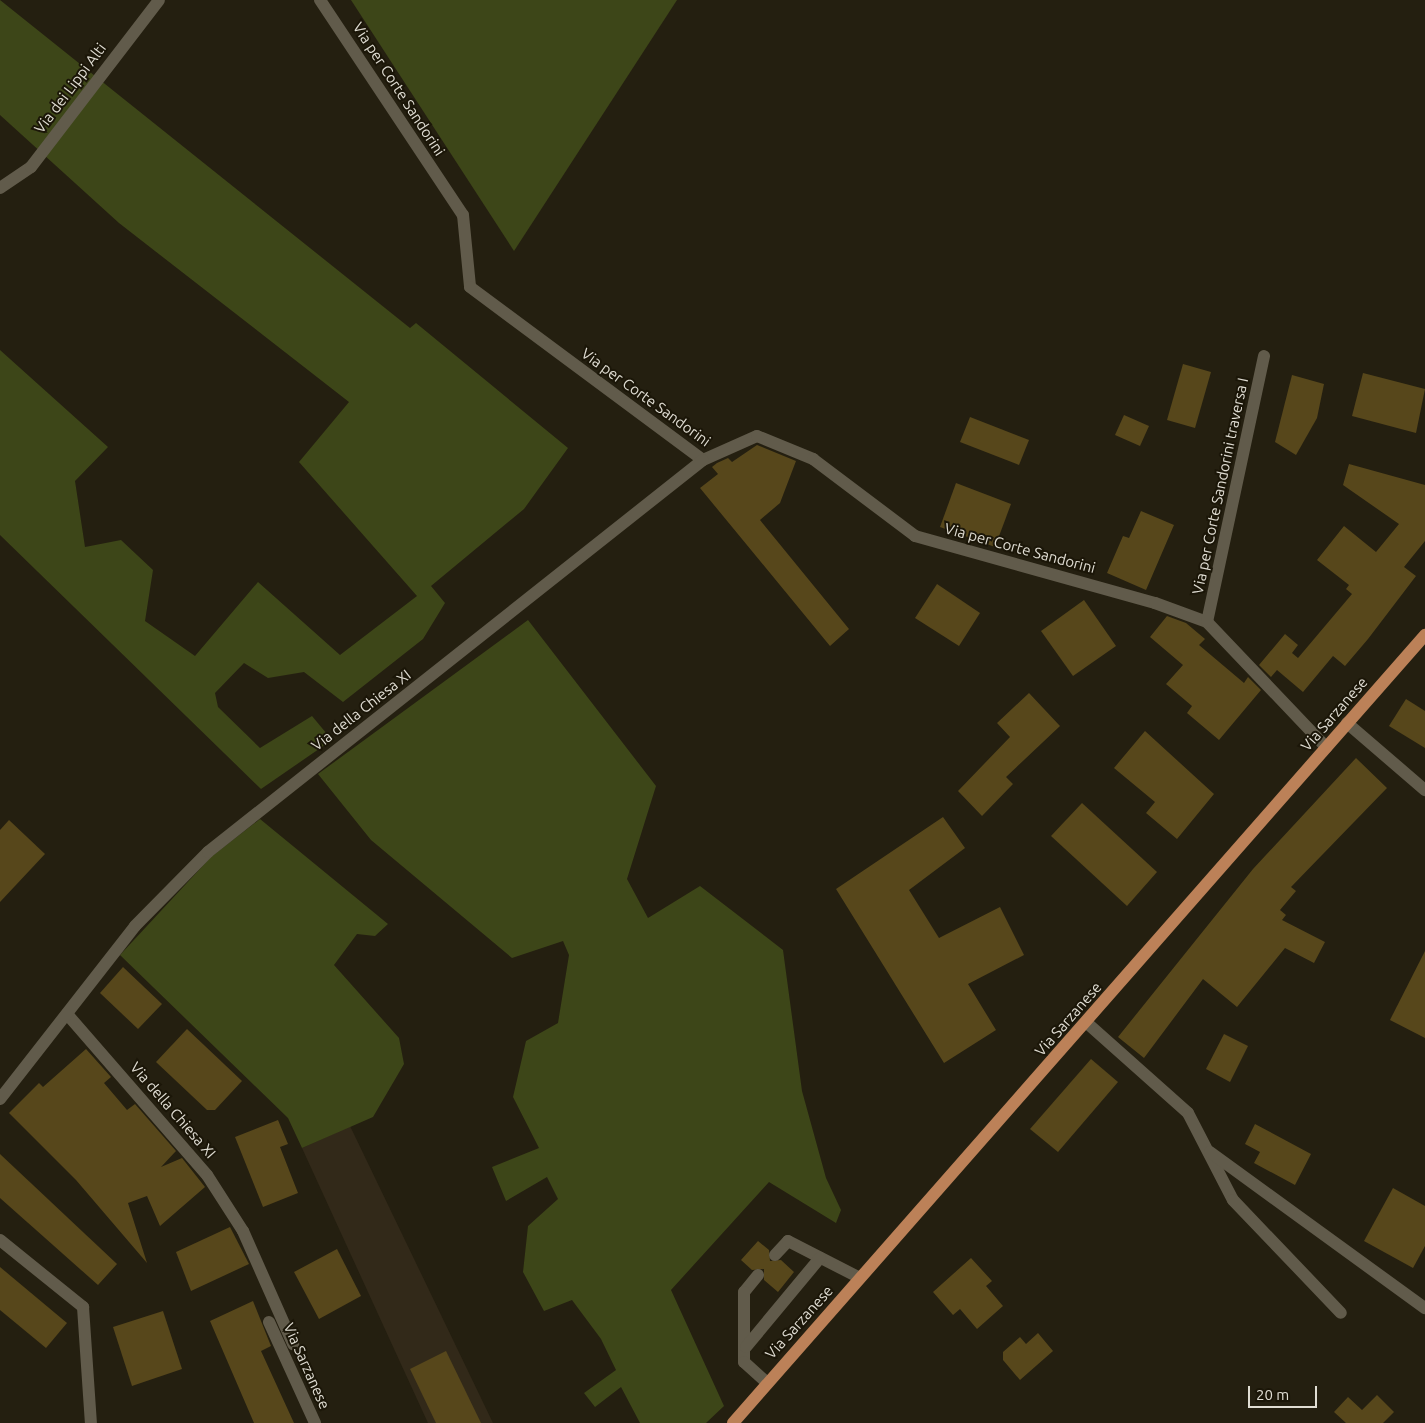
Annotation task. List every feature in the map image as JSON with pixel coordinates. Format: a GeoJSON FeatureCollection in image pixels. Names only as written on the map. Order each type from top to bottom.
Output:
{"type":"FeatureCollection","features":[{"type":"Feature","properties":{"kind":"main road","name":"Via Sarzanese"},"geometry":{"type":"LineString","coordinates":[[733,1423],[1087,1023],[1347,722],[1425,635]]}},
{"type":"Feature","properties":{"kind":"street","name":"Via dei Lippi Alti"},"geometry":{"type":"LineString","coordinates":[[0,188],[31,167],[159,0]]}},
{"type":"Feature","properties":{"kind":"street","name":"Via per Corte Sandorini"},"geometry":{"type":"LineString","coordinates":[[320,0],[463,215],[470,287],[703,460],[757,436],[813,459],[915,536],[1155,603],[1207,622],[1326,747]]}},
{"type":"Feature","properties":{"kind":"street","name":"Via per Corte Sandorini traversa I"},"geometry":{"type":"LineString","coordinates":[[1207,622],[1264,356]]}},
{"type":"Feature","properties":{"kind":"street","name":"Via della Chiesa XI"},"geometry":{"type":"LineString","coordinates":[[0,1099],[135,926],[208,852],[703,460]]}},
{"type":"Feature","properties":{"kind":"street"},"geometry":{"type":"LineString","coordinates":[[1347,722],[1425,790]]}},
{"type":"Feature","properties":{"kind":"street","name":"Via della Chiesa XI"},"geometry":{"type":"LineString","coordinates":[[67,1014],[207,1175],[243,1231],[294,1344]]}},
{"type":"Feature","properties":{"kind":"street"},"geometry":{"type":"LineString","coordinates":[[1087,1023],[1188,1113],[1233,1200],[1254,1226],[1341,1313]]}},
{"type":"Feature","properties":{"kind":"street"},"geometry":{"type":"LineString","coordinates":[[1208,1151],[1425,1308]]}},
{"type":"Feature","properties":{"kind":"street"},"geometry":{"type":"LineString","coordinates":[[0,1240],[83,1307],[90,1423]]}},
{"type":"Feature","properties":{"kind":"street"},"geometry":{"type":"LineString","coordinates":[[775,1255],[788,1241],[860,1278]]}},
{"type":"Feature","properties":{"kind":"street"},"geometry":{"type":"LineString","coordinates":[[746,1347],[820,1258]]}},
{"type":"Feature","properties":{"kind":"street"},"geometry":{"type":"LineString","coordinates":[[758,1275],[744,1292],[746,1347],[744,1362],[767,1383]]}},
{"type":"Feature","properties":{"kind":"street","name":"Via Sarzanese"},"geometry":{"type":"LineString","coordinates":[[269,1322],[315,1423]]}},
{"type":"Feature","properties":{"kind":"shaded area"},"geometry":{"type":"Polygon","coordinates":[[[350,1126],[493,1423],[428,1423],[302,1148],[350,1126]]]}},
{"type":"Feature","properties":{"kind":"green space"},"geometry":{"type":"Polygon","coordinates":[[[0,0],[410,328],[416,323],[568,448],[524,509],[431,586],[445,603],[423,639],[343,702],[304,672],[268,678],[244,663],[215,693],[218,707],[260,748],[312,716],[332,740],[261,789],[0,535],[0,350],[108,447],[75,481],[85,547],[121,540],[153,570],[145,621],[195,656],[258,582],[340,655],[417,596],[299,462],[349,402],[119,223],[0,115],[0,0]]]}},
{"type":"Feature","properties":{"kind":"green space"},"geometry":{"type":"Polygon","coordinates":[[[351,0],[677,0],[514,251],[351,0]]]}},
{"type":"Feature","properties":{"kind":"green space"},"geometry":{"type":"Polygon","coordinates":[[[528,620],[656,786],[627,879],[648,918],[700,886],[783,950],[802,1091],[826,1178],[841,1210],[836,1223],[769,1182],[671,1290],[724,1406],[706,1423],[640,1423],[621,1387],[595,1407],[584,1393],[616,1370],[601,1339],[572,1300],[544,1311],[523,1272],[528,1226],[558,1199],[547,1177],[506,1201],[492,1167],[539,1148],[513,1097],[526,1041],[558,1023],[569,955],[563,941],[512,958],[371,840],[318,774],[528,620]]]}},
{"type":"Feature","properties":{"kind":"green space"},"geometry":{"type":"Polygon","coordinates":[[[260,819],[388,924],[375,936],[357,934],[334,965],[399,1038],[404,1064],[373,1117],[302,1148],[288,1118],[120,955],[211,857],[260,819]]]}},
{"type":"Feature","properties":{"kind":"building"},"geometry":{"type":"Polygon","coordinates":[[[1183,364],[1211,372],[1195,428],[1167,420],[1183,364]]]}},
{"type":"Feature","properties":{"kind":"building"},"geometry":{"type":"Polygon","coordinates":[[[1363,373],[1425,389],[1416,433],[1352,416],[1363,373]]]}},
{"type":"Feature","properties":{"kind":"building"},"geometry":{"type":"Polygon","coordinates":[[[1292,375],[1324,384],[1317,418],[1296,455],[1275,442],[1292,375]]]}},
{"type":"Feature","properties":{"kind":"building"},"geometry":{"type":"Polygon","coordinates":[[[1124,415],[1149,426],[1140,446],[1115,435],[1124,415]]]}},
{"type":"Feature","properties":{"kind":"building"},"geometry":{"type":"Polygon","coordinates":[[[970,417],[1029,440],[1019,465],[960,442],[970,417]]]}},
{"type":"Feature","properties":{"kind":"building"},"geometry":{"type":"Polygon","coordinates":[[[757,445],[796,461],[780,503],[760,520],[849,629],[830,646],[700,488],[718,474],[712,467],[717,463],[728,458],[732,462],[757,445]]]}},
{"type":"Feature","properties":{"kind":"building"},"geometry":{"type":"Polygon","coordinates":[[[1349,464],[1425,485],[1425,541],[1404,567],[1416,576],[1368,639],[1345,666],[1333,656],[1303,692],[1277,670],[1271,677],[1259,665],[1285,634],[1298,645],[1292,653],[1298,658],[1352,594],[1346,589],[1349,585],[1317,560],[1344,526],[1376,552],[1399,524],[1343,485],[1349,464]]]}},
{"type":"Feature","properties":{"kind":"building"},"geometry":{"type":"Polygon","coordinates":[[[956,483],[1011,504],[995,547],[940,527],[956,483]]]}},
{"type":"Feature","properties":{"kind":"building"},"geometry":{"type":"Polygon","coordinates":[[[1141,511],[1174,525],[1146,590],[1107,573],[1123,536],[1129,538],[1141,511]]]}},
{"type":"Feature","properties":{"kind":"building"},"geometry":{"type":"Polygon","coordinates":[[[937,584],[980,613],[959,646],[915,618],[937,584]]]}},
{"type":"Feature","properties":{"kind":"building"},"geometry":{"type":"Polygon","coordinates":[[[1084,600],[1116,646],[1073,676],[1041,631],[1084,600]]]}},
{"type":"Feature","properties":{"kind":"building"},"geometry":{"type":"Polygon","coordinates":[[[1167,616],[1186,623],[1205,639],[1199,645],[1244,683],[1248,677],[1261,690],[1219,740],[1187,713],[1192,706],[1166,684],[1183,665],[1150,637],[1167,616]]]}},
{"type":"Feature","properties":{"kind":"building"},"geometry":{"type":"Polygon","coordinates":[[[1029,693],[1060,726],[1006,777],[1013,784],[982,816],[958,791],[1010,737],[997,723],[1029,693]]]}},
{"type":"Feature","properties":{"kind":"building"},"geometry":{"type":"Polygon","coordinates":[[[1406,699],[1425,711],[1425,748],[1389,726],[1406,699]]]}},
{"type":"Feature","properties":{"kind":"building"},"geometry":{"type":"Polygon","coordinates":[[[1145,731],[1214,794],[1177,839],[1146,813],[1155,802],[1114,768],[1145,731]]]}},
{"type":"Feature","properties":{"kind":"building"},"geometry":{"type":"Polygon","coordinates":[[[1356,758],[1387,788],[1291,887],[1296,891],[1280,910],[1286,915],[1282,920],[1325,942],[1314,963],[1285,948],[1237,1007],[1203,979],[1144,1058],[1118,1037],[1253,869],[1356,758]]]}},
{"type":"Feature","properties":{"kind":"building"},"geometry":{"type":"Polygon","coordinates":[[[1082,803],[1157,872],[1127,906],[1051,836],[1082,803]]]}},
{"type":"Feature","properties":{"kind":"building"},"geometry":{"type":"Polygon","coordinates":[[[943,817],[965,848],[909,890],[939,938],[1000,907],[1024,955],[968,984],[996,1030],[944,1063],[836,889],[943,817]]]}},
{"type":"Feature","properties":{"kind":"building"},"geometry":{"type":"Polygon","coordinates":[[[9,820],[45,854],[0,902],[0,830],[9,820]]]}},
{"type":"Feature","properties":{"kind":"building"},"geometry":{"type":"Polygon","coordinates":[[[1425,951],[1425,1038],[1390,1020],[1425,951]]]}},
{"type":"Feature","properties":{"kind":"building"},"geometry":{"type":"Polygon","coordinates":[[[123,967],[162,1004],[138,1029],[100,993],[123,967]]]}},
{"type":"Feature","properties":{"kind":"building"},"geometry":{"type":"Polygon","coordinates":[[[187,1029],[242,1081],[215,1110],[207,1110],[156,1062],[187,1029]]]}},
{"type":"Feature","properties":{"kind":"building"},"geometry":{"type":"Polygon","coordinates":[[[1224,1034],[1248,1046],[1230,1082],[1206,1069],[1224,1034]]]}},
{"type":"Feature","properties":{"kind":"building"},"geometry":{"type":"Polygon","coordinates":[[[86,1049],[111,1077],[104,1083],[127,1110],[135,1104],[176,1151],[161,1167],[182,1158],[205,1187],[160,1226],[147,1196],[128,1203],[147,1263],[76,1180],[9,1113],[39,1083],[43,1087],[86,1049]]]}},
{"type":"Feature","properties":{"kind":"building"},"geometry":{"type":"Polygon","coordinates":[[[1091,1059],[1118,1082],[1058,1152],[1030,1129],[1091,1059]]]}},
{"type":"Feature","properties":{"kind":"building"},"geometry":{"type":"Polygon","coordinates":[[[278,1120],[288,1144],[280,1147],[298,1193],[263,1207],[235,1137],[278,1120]]]}},
{"type":"Feature","properties":{"kind":"building"},"geometry":{"type":"Polygon","coordinates":[[[1255,1124],[1311,1154],[1295,1185],[1254,1163],[1260,1152],[1245,1144],[1255,1124]]]}},
{"type":"Feature","properties":{"kind":"building"},"geometry":{"type":"Polygon","coordinates":[[[0,1154],[117,1264],[98,1285],[0,1198],[0,1154]]]}},
{"type":"Feature","properties":{"kind":"building"},"geometry":{"type":"Polygon","coordinates":[[[1393,1188],[1425,1206],[1425,1246],[1413,1268],[1364,1241],[1393,1188]]]}},
{"type":"Feature","properties":{"kind":"building"},"geometry":{"type":"Polygon","coordinates":[[[230,1227],[249,1264],[191,1291],[176,1252],[230,1227]]]}},
{"type":"Feature","properties":{"kind":"building"},"geometry":{"type":"Polygon","coordinates":[[[758,1241],[769,1250],[770,1261],[781,1260],[794,1272],[778,1292],[764,1280],[764,1269],[752,1270],[741,1260],[758,1241]]]}},
{"type":"Feature","properties":{"kind":"building"},"geometry":{"type":"Polygon","coordinates":[[[337,1249],[361,1296],[319,1319],[294,1272],[337,1249]]]}},
{"type":"Feature","properties":{"kind":"building"},"geometry":{"type":"Polygon","coordinates":[[[971,1258],[992,1281],[986,1286],[1003,1306],[977,1329],[960,1309],[953,1315],[933,1292],[971,1258]]]}},
{"type":"Feature","properties":{"kind":"building"},"geometry":{"type":"Polygon","coordinates":[[[0,1267],[67,1323],[46,1348],[0,1310],[0,1267]]]}},
{"type":"Feature","properties":{"kind":"building"},"geometry":{"type":"Polygon","coordinates":[[[253,1301],[271,1346],[261,1351],[294,1423],[254,1423],[210,1321],[253,1301]]]}},
{"type":"Feature","properties":{"kind":"building"},"geometry":{"type":"Polygon","coordinates":[[[163,1311],[182,1369],[132,1386],[113,1327],[163,1311]]]}},
{"type":"Feature","properties":{"kind":"building"},"geometry":{"type":"Polygon","coordinates":[[[1038,1333],[1053,1351],[1020,1380],[1003,1360],[1003,1352],[1020,1337],[1026,1344],[1038,1333]]]}},
{"type":"Feature","properties":{"kind":"building"},"geometry":{"type":"Polygon","coordinates":[[[446,1351],[481,1423],[436,1423],[410,1369],[446,1351]]]}},
{"type":"Feature","properties":{"kind":"building"},"geometry":{"type":"Polygon","coordinates":[[[1377,1395],[1394,1412],[1383,1423],[1346,1423],[1334,1412],[1348,1397],[1362,1410],[1377,1395]]]}}]}
